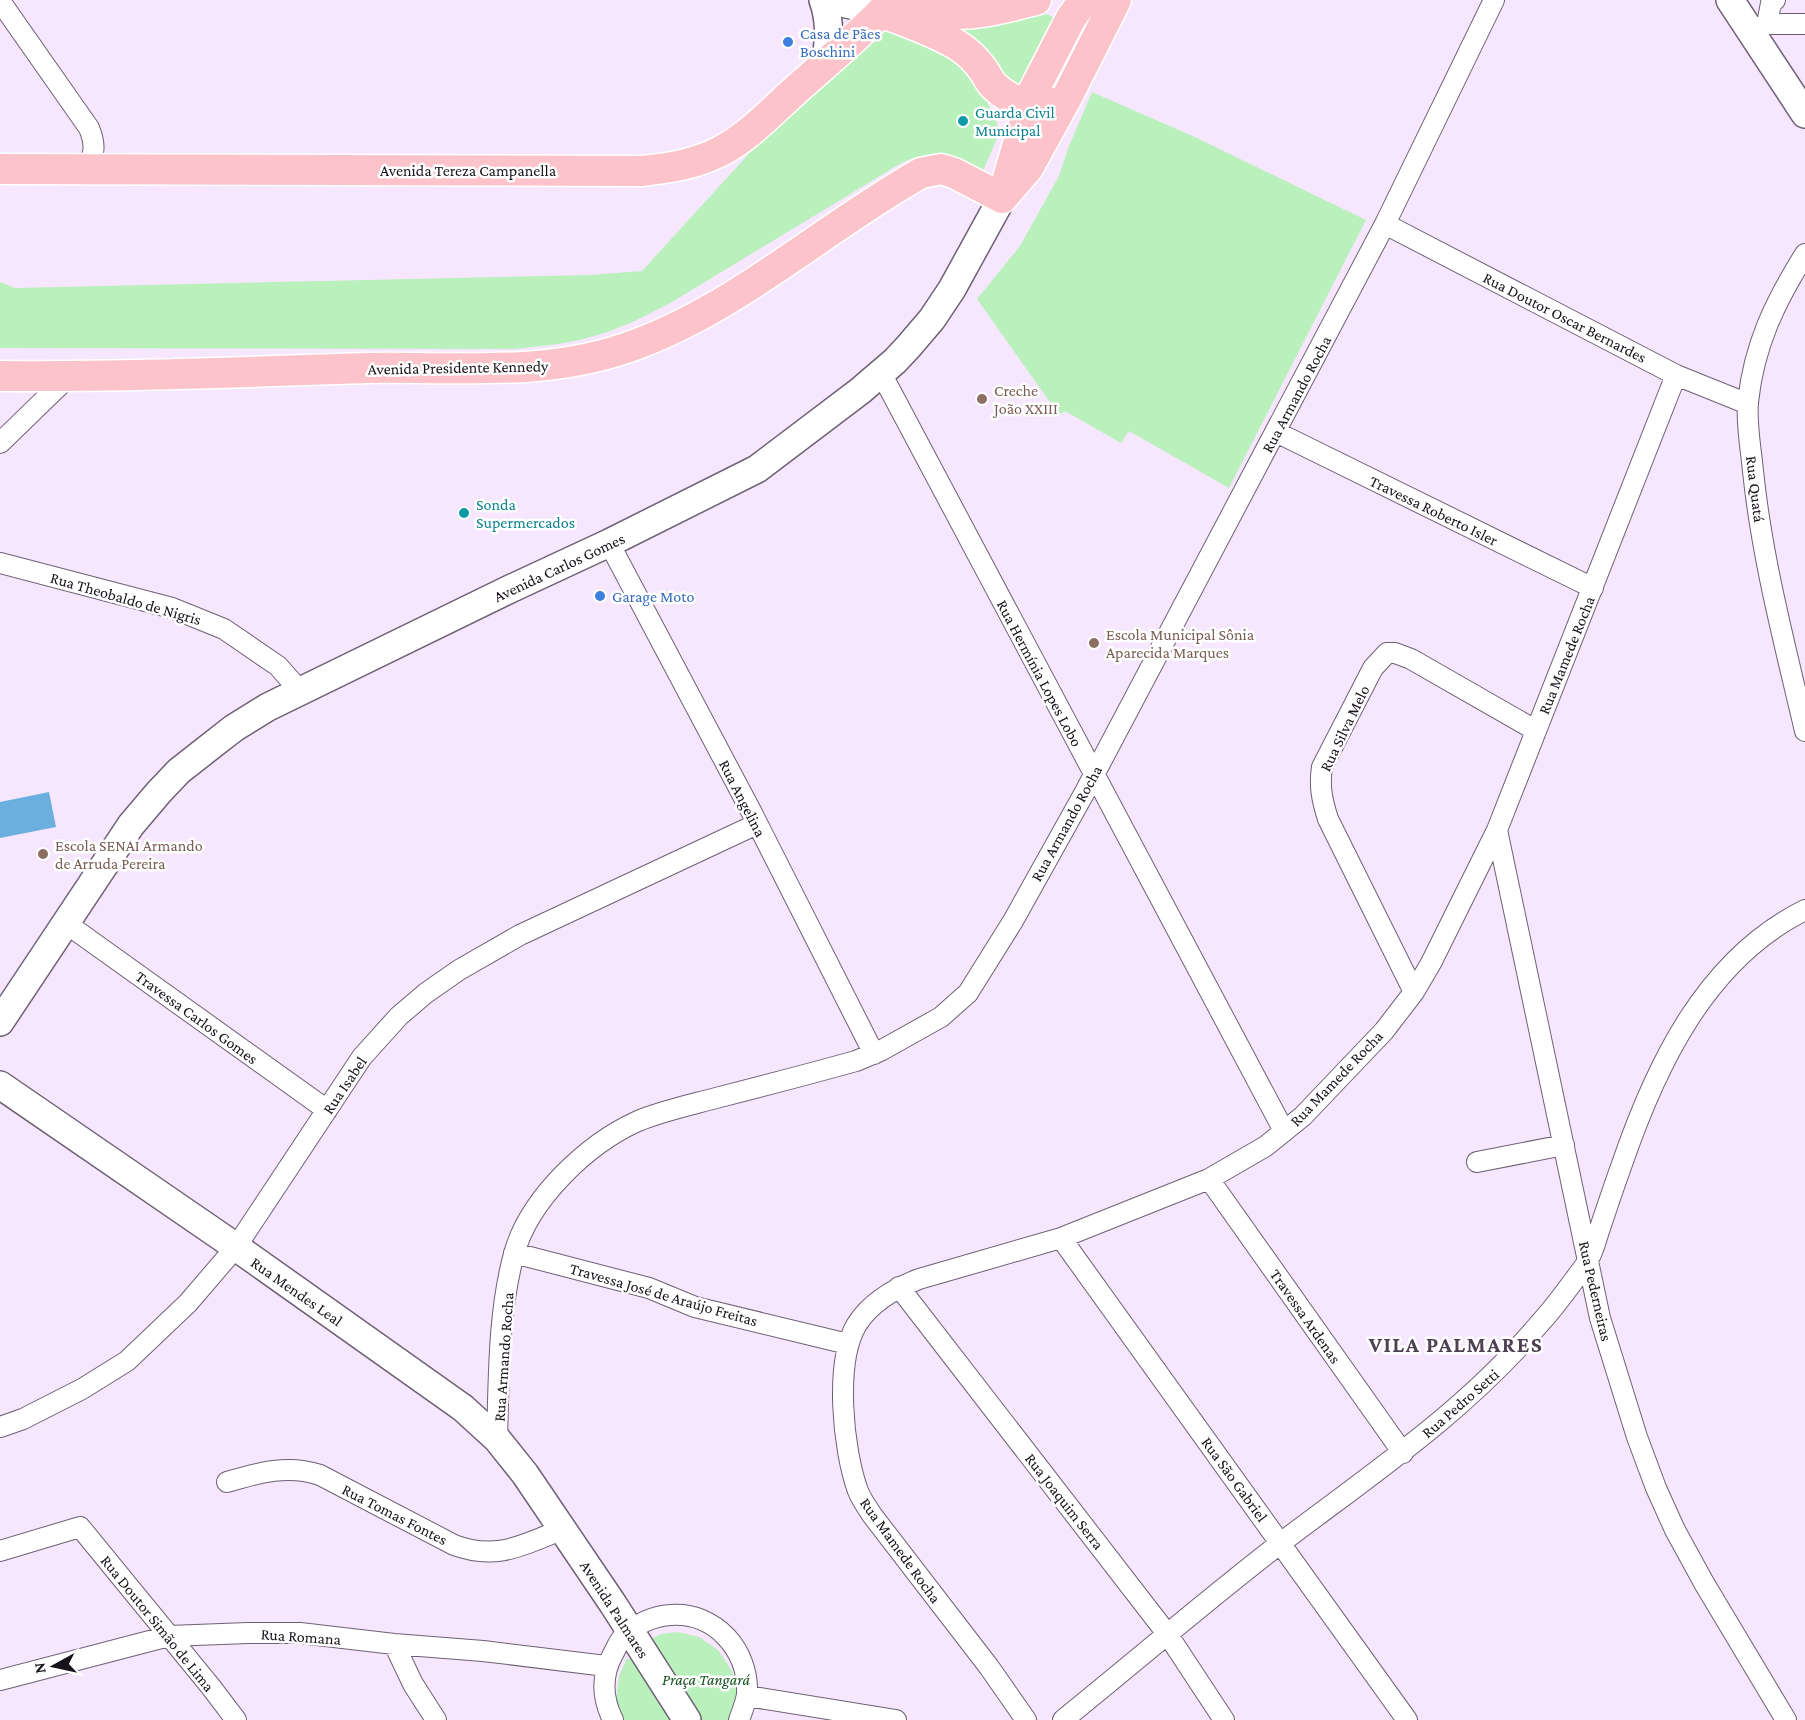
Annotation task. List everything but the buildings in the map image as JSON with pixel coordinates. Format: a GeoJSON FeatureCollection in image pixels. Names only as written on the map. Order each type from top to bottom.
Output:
{"type":"FeatureCollection","features":[{"type":"Feature","properties":{"kind":"main road"},"geometry":{"type":"LineString","coordinates":[[823,0],[828,12],[829,26],[825,65]]}},
{"type":"Feature","properties":{"kind":"main road"},"geometry":{"type":"LineString","coordinates":[[829,0],[890,4],[967,14],[1034,1],[1078,9],[1078,26],[1084,38],[1087,59]]}},
{"type":"Feature","properties":{"kind":"main road"},"geometry":{"type":"LineString","coordinates":[[1002,198],[1028,168],[1116,0]]}},
{"type":"Feature","properties":{"kind":"main road"},"geometry":{"type":"LineString","coordinates":[[1730,0],[1759,28],[1805,114]]}},
{"type":"Feature","properties":{"kind":"main road"},"geometry":{"type":"LineString","coordinates":[[890,4],[960,46],[982,68],[1004,108],[1014,157]]}},
{"type":"Feature","properties":{"kind":"main road","name":"Avenida Tereza Campanella"},"geometry":{"type":"LineString","coordinates":[[0,169],[642,171],[674,168],[722,151],[737,141],[825,65],[890,4]]}},
{"type":"Feature","properties":{"kind":"main road","name":"Avenida Carlos Gomes"},"geometry":{"type":"LineString","coordinates":[[0,1022],[131,825],[179,771],[234,728],[268,707],[757,469],[881,374],[932,319],[1002,198],[1029,105],[1050,57],[1078,9]]}},
{"type":"Feature","properties":{"kind":"main road"},"geometry":{"type":"LineString","coordinates":[[993,85],[1011,98],[1029,105],[1047,106],[1066,99]]}},
{"type":"Feature","properties":{"kind":"main road","name":"Avenida Presidente Kennedy"},"geometry":{"type":"LineString","coordinates":[[0,376],[68,377],[371,368],[510,369],[573,363],[639,344],[694,318],[728,299],[921,173],[941,169],[954,173],[1002,198]]}},
{"type":"Feature","properties":{"kind":"main road","name":"Rua Mendes Leal"},"geometry":{"type":"LineString","coordinates":[[0,1085],[236,1247],[463,1408],[497,1439],[525,1474],[563,1529]]}},
{"type":"Feature","properties":{"kind":"main road","name":"Avenida Palmares"},"geometry":{"type":"LineString","coordinates":[[563,1529],[687,1720]]}},
{"type":"Feature","properties":{"kind":"street","name":"Rua Armando Rocha"},"geometry":{"type":"LineString","coordinates":[[497,1439],[505,1300],[514,1252],[526,1225],[548,1191],[592,1149],[639,1120],[856,1061],[874,1054],[940,1017],[968,993],[1013,921],[1276,432],[1385,224],[1494,0]]}},
{"type":"Feature","properties":{"kind":"street"},"geometry":{"type":"LineString","coordinates":[[1759,28],[1771,3],[1775,0]]}},
{"type":"Feature","properties":{"kind":"street"},"geometry":{"type":"LineString","coordinates":[[0,1],[89,128],[95,149],[89,169]]}},
{"type":"Feature","properties":{"kind":"street"},"geometry":{"type":"LineString","coordinates":[[1759,28],[1805,24]]}},
{"type":"Feature","properties":{"kind":"street","name":"Rua Doutor Oscar Bernardes"},"geometry":{"type":"LineString","coordinates":[[1385,224],[1676,375],[1748,404]]}},
{"type":"Feature","properties":{"kind":"street","name":"Rua Quatá"},"geometry":{"type":"LineString","coordinates":[[1805,254],[1772,312],[1756,360],[1748,404],[1756,499],[1774,602],[1805,731]]}},
{"type":"Feature","properties":{"kind":"street","name":"Rua Hermínia Lopes Lobo"},"geometry":{"type":"LineString","coordinates":[[881,374],[1284,1131]]}},
{"type":"Feature","properties":{"kind":"street","name":"Rua Mamede Rocha"},"geometry":{"type":"LineString","coordinates":[[1026,1720],[989,1667],[872,1515],[859,1492],[848,1456],[843,1411],[848,1344],[858,1323],[876,1303],[899,1287],[919,1279],[1062,1238],[1209,1179],[1266,1146],[1303,1116],[1384,1030],[1414,992],[1431,963],[1497,830],[1676,375]]}},
{"type":"Feature","properties":{"kind":"street"},"geometry":{"type":"LineString","coordinates":[[0,443],[68,377]]}},
{"type":"Feature","properties":{"kind":"street","name":"Travessa Roberto Isler"},"geometry":{"type":"LineString","coordinates":[[1276,432],[1593,588]]}},
{"type":"Feature","properties":{"kind":"street","name":"Rua Angelina"},"geometry":{"type":"LineString","coordinates":[[609,543],[757,824],[874,1054]]}},
{"type":"Feature","properties":{"kind":"street","name":"Rua Theobaldo de Nigris"},"geometry":{"type":"LineString","coordinates":[[0,563],[172,608],[224,629],[278,666],[301,692]]}},
{"type":"Feature","properties":{"kind":"street","name":"Rua Silva Melo"},"geometry":{"type":"LineString","coordinates":[[1414,992],[1328,819],[1320,791],[1322,767],[1373,668],[1387,653],[1411,659],[1535,730]]}},
{"type":"Feature","properties":{"kind":"street","name":"Rua Isabel"},"geometry":{"type":"LineString","coordinates":[[0,1427],[23,1419],[82,1389],[127,1361],[188,1303],[236,1247],[362,1057],[399,1016],[426,993],[459,970],[520,935],[757,824]]}},
{"type":"Feature","properties":{"kind":"street","name":"Rua Pederneiras"},"geometry":{"type":"LineString","coordinates":[[1497,830],[1600,1318],[1637,1437],[1675,1530],[1786,1720]]}},
{"type":"Feature","properties":{"kind":"street","name":"Rua Pedro Setti"},"geometry":{"type":"LineString","coordinates":[[1063,1720],[1281,1543],[1402,1453],[1476,1390],[1514,1354],[1553,1309],[1589,1260],[1647,1097],[1671,1047],[1706,992],[1729,967],[1766,934],[1788,918],[1805,910]]}},
{"type":"Feature","properties":{"kind":"street","name":"Travessa Carlos Gomes"},"geometry":{"type":"LineString","coordinates":[[67,924],[327,1110]]}},
{"type":"Feature","properties":{"kind":"street"},"geometry":{"type":"LineString","coordinates":[[1477,1162],[1564,1145]]}},
{"type":"Feature","properties":{"kind":"street","name":"Travessa Ardenas"},"geometry":{"type":"LineString","coordinates":[[1209,1179],[1402,1453]]}},
{"type":"Feature","properties":{"kind":"street","name":"Rua São Gabriel"},"geometry":{"type":"LineString","coordinates":[[1062,1238],[1407,1720]]}},
{"type":"Feature","properties":{"kind":"street","name":"Travessa José de Araújo Freitas"},"geometry":{"type":"LineString","coordinates":[[514,1252],[649,1288],[695,1307],[848,1344]]}},
{"type":"Feature","properties":{"kind":"street","name":"Rua Joaquim Serra"},"geometry":{"type":"LineString","coordinates":[[899,1287],[1168,1635],[1224,1720]]}},
{"type":"Feature","properties":{"kind":"street","name":"Rua Tomas Fontes"},"geometry":{"type":"LineString","coordinates":[[227,1482],[269,1471],[304,1470],[320,1475],[454,1545],[470,1550],[498,1552],[518,1548],[563,1529]]}},
{"type":"Feature","properties":{"kind":"street","name":"Rua Doutor Simão de Lima"},"geometry":{"type":"LineString","coordinates":[[0,1551],[80,1527],[236,1720]]}},
{"type":"Feature","properties":{"kind":"street"},"geometry":{"type":"LineString","coordinates":[[613,1720],[607,1707],[604,1683],[606,1666],[621,1639],[639,1624],[660,1616],[683,1614],[705,1621],[724,1633],[738,1651],[746,1673],[747,1696],[739,1720]]}},
{"type":"Feature","properties":{"kind":"street","name":"Rua Romana"},"geometry":{"type":"LineString","coordinates":[[0,1680],[169,1636],[300,1633],[606,1666]]}},
{"type":"Feature","properties":{"kind":"street"},"geometry":{"type":"LineString","coordinates":[[394,1644],[413,1684],[436,1720]]}},
{"type":"Feature","properties":{"kind":"street"},"geometry":{"type":"LineString","coordinates":[[747,1696],[896,1720]]}},
{"type":"Feature","properties":{"kind":"green space"},"geometry":{"type":"Polygon","coordinates":[[[1036,13],[1049,15],[1059,21],[1024,88],[1012,85],[941,20],[1036,13]]]}},
{"type":"Feature","properties":{"kind":"green space"},"geometry":{"type":"Polygon","coordinates":[[[889,27],[937,46],[974,77],[996,119],[998,129],[998,136],[983,171],[951,157],[934,154],[903,162],[672,302],[614,330],[574,341],[514,349],[0,348],[0,282],[15,288],[590,275],[642,271],[756,146],[889,27]]]}},
{"type":"Feature","properties":{"kind":"green space"},"geometry":{"type":"Polygon","coordinates":[[[1092,92],[1197,138],[1366,220],[1229,488],[1129,431],[1121,443],[1065,411],[1059,415],[977,299],[1020,246],[1059,176],[1092,92]]]}},
{"type":"Feature","properties":{"kind":"green space","name":"Praça Tangará"},"geometry":{"type":"Polygon","coordinates":[[[678,1632],[699,1637],[718,1650],[732,1671],[737,1694],[731,1720],[701,1720],[652,1647],[651,1639],[661,1634],[678,1632]]]}},
{"type":"Feature","properties":{"kind":"green space","name":"Praça Tangará"},"geometry":{"type":"Polygon","coordinates":[[[627,1658],[632,1660],[672,1720],[622,1720],[616,1701],[619,1676],[627,1658]]]}},
{"type":"Feature","properties":{"kind":"water"},"geometry":{"type":"Polygon","coordinates":[[[49,792],[56,827],[0,838],[0,802],[49,792]]]}},
{"type":"Feature","properties":{"kind":"place","name":"Casa de Pães Boschini"},"geometry":{"type":"Point","coordinates":[788,42]}},
{"type":"Feature","properties":{"kind":"place","name":"Guarda Civil Municipal"},"geometry":{"type":"Point","coordinates":[963,121]}},
{"type":"Feature","properties":{"kind":"place","name":"Creche João XXIII"},"geometry":{"type":"Point","coordinates":[982,399]}},
{"type":"Feature","properties":{"kind":"place","name":"Sonda Supermercados"},"geometry":{"type":"Point","coordinates":[464,513]}},
{"type":"Feature","properties":{"kind":"place","name":"Garage Moto"},"geometry":{"type":"Point","coordinates":[600,596]}},
{"type":"Feature","properties":{"kind":"place","name":"Escola Municipal Sônia Aparecida Marques"},"geometry":{"type":"Point","coordinates":[1094,643]}},
{"type":"Feature","properties":{"kind":"place","name":"Escola SENAI Armando de Arruda Pereira"},"geometry":{"type":"Point","coordinates":[43,854]}},
{"type":"Feature","properties":{"kind":"district","name":"VILA PALMARES"},"geometry":{"type":"Point","coordinates":[1456,1344]}}]}
